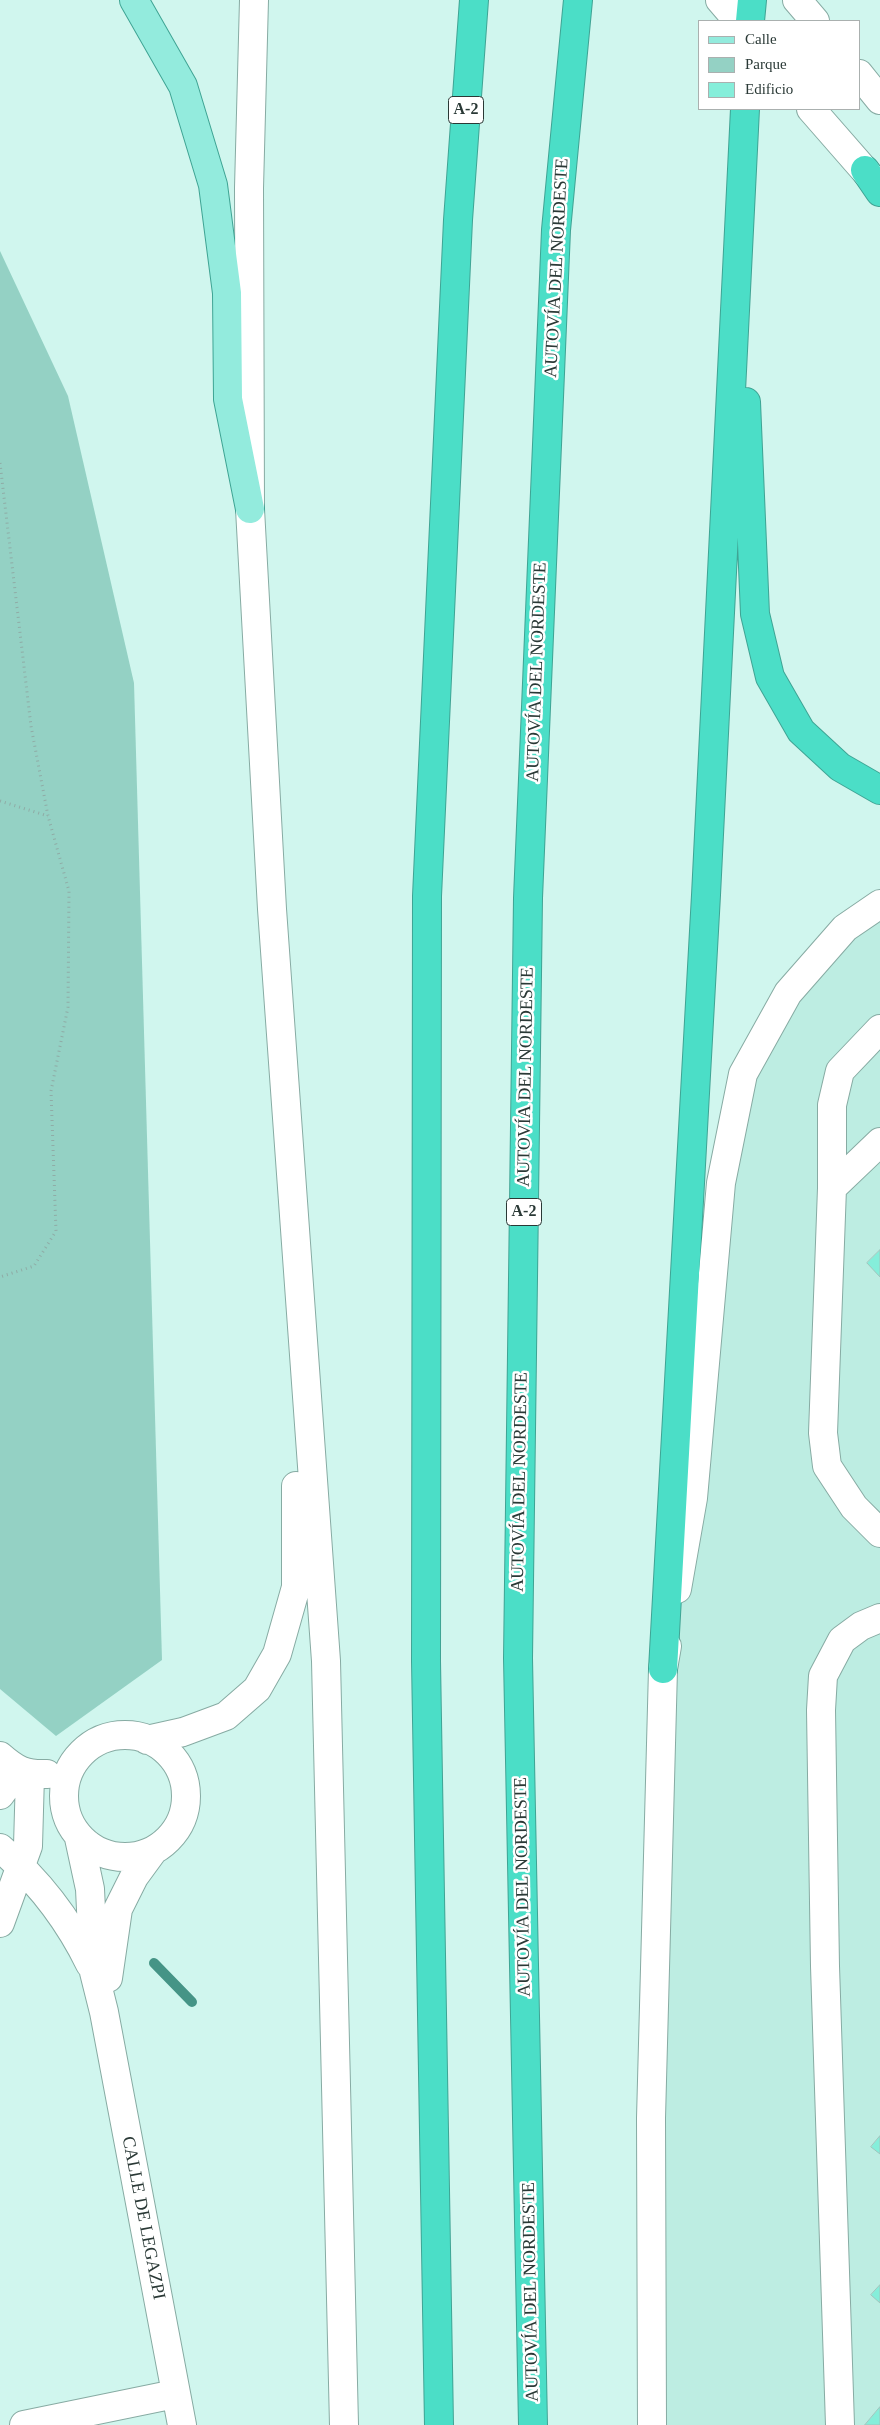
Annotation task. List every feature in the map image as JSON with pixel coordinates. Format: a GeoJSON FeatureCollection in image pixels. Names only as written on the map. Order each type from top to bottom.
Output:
{"type":"FeatureCollection","features":[{"type":"Feature","properties":{"kind":"highway","name":"A-2"},"geometry":{"type":"LineString","coordinates":[[439,2425],[426,1661],[427,896],[458,220],[474,0]]}},
{"type":"Feature","properties":{"kind":"highway","name":"AUTOVÍA DEL NORDESTE"},"geometry":{"type":"LineString","coordinates":[[533,2425],[518,1658],[528,908],[556,230],[578,0]]}},
{"type":"Feature","properties":{"kind":"highway"},"geometry":{"type":"LineString","coordinates":[[750,20],[752,0]]}},
{"type":"Feature","properties":{"kind":"highway"},"geometry":{"type":"LineString","coordinates":[[663,1669],[706,895],[738,236],[746,110]]}},
{"type":"Feature","properties":{"kind":"highway"},"geometry":{"type":"LineString","coordinates":[[738,236],[755,614],[770,677],[801,731],[840,768],[880,790]]}},
{"type":"Feature","properties":{"kind":"main road"},"geometry":{"type":"LineString","coordinates":[[134,0],[183,86],[213,185],[227,293],[228,399],[250,509]]}},
{"type":"Feature","properties":{"kind":"street"},"geometry":{"type":"LineString","coordinates":[[254,0],[249,197],[250,509],[272,909],[326,1661],[344,2425]]}},
{"type":"Feature","properties":{"kind":"street"},"geometry":{"type":"LineString","coordinates":[[720,0],[737,20]]}},
{"type":"Feature","properties":{"kind":"street"},"geometry":{"type":"LineString","coordinates":[[797,0],[814,20]]}},
{"type":"Feature","properties":{"kind":"street"},"geometry":{"type":"LineString","coordinates":[[860,75],[880,100]]}},
{"type":"Feature","properties":{"kind":"street"},"geometry":{"type":"LineString","coordinates":[[813,110],[875,183]]}},
{"type":"Feature","properties":{"kind":"street"},"geometry":{"type":"LineString","coordinates":[[652,2425],[651,2118],[663,1669],[693,1498],[721,1183],[744,1074],[788,993],[844,928],[880,904]]}},
{"type":"Feature","properties":{"kind":"street"},"geometry":{"type":"LineString","coordinates":[[880,1029],[840,1070],[832,1105],[832,1188],[823,1433],[827,1466],[854,1507],[880,1534]]}},
{"type":"Feature","properties":{"kind":"street"},"geometry":{"type":"LineString","coordinates":[[832,1188],[880,1142]]}},
{"type":"Feature","properties":{"kind":"street"},"geometry":{"type":"LineString","coordinates":[[147,1740],[183,1732],[226,1716],[258,1689],[278,1654],[296,1586],[298,1284]]}},
{"type":"Feature","properties":{"kind":"street"},"geometry":{"type":"LineString","coordinates":[[840,2425],[825,1966],[821,1710],[823,1676],[842,1640],[861,1626],[880,1618]]}},
{"type":"Feature","properties":{"kind":"street"},"geometry":{"type":"LineString","coordinates":[[125,1735],[147,1740],[168,1755],[177,1765],[185,1783],[186,1804],[180,1822],[168,1839],[153,1851],[134,1857],[114,1857],[95,1850],[79,1838],[67,1817],[64,1792],[70,1769],[84,1751],[103,1739],[125,1735]]}},
{"type":"Feature","properties":{"kind":"street"},"geometry":{"type":"LineString","coordinates":[[14,1766],[48,1774],[70,1769]]}},
{"type":"Feature","properties":{"kind":"street"},"geometry":{"type":"LineString","coordinates":[[0,1795],[8,1784],[14,1766]]}},
{"type":"Feature","properties":{"kind":"street"},"geometry":{"type":"LineString","coordinates":[[0,1923],[28,1846],[14,1766]]}},
{"type":"Feature","properties":{"kind":"street","name":"CALLE DE LEGAZPI"},"geometry":{"type":"LineString","coordinates":[[79,1838],[90,1889],[94,1972],[104,2012],[182,2425]]}},
{"type":"Feature","properties":{"kind":"street"},"geometry":{"type":"LineString","coordinates":[[0,1848],[21,1865],[62,1914],[94,1972]]}},
{"type":"Feature","properties":{"kind":"street","name":"CALLE DE LEGAZPI"},"geometry":{"type":"LineString","coordinates":[[104,2012],[110,1950],[118,1909],[134,1877],[153,1851]]}},
{"type":"Feature","properties":{"kind":"street"},"geometry":{"type":"LineString","coordinates":[[24,2425],[175,2394]]}},
{"type":"Feature","properties":{"kind":"path"},"geometry":{"type":"LineString","coordinates":[[0,463],[31,726],[48,816],[69,891],[68,1007],[51,1091],[56,1231],[34,1266],[0,1276]]}},
{"type":"Feature","properties":{"kind":"path"},"geometry":{"type":"LineString","coordinates":[[0,801],[48,816]]}},
{"type":"Feature","properties":{"kind":"shaded area"},"geometry":{"type":"Polygon","coordinates":[[[880,904],[880,2425],[652,2425],[663,1669],[743,1074],[788,993],[880,904]]]}},
{"type":"Feature","properties":{"kind":"green space"},"geometry":{"type":"Polygon","coordinates":[[[0,251],[68,396],[134,683],[162,1660],[56,1736],[0,1689],[0,251]]]}},
{"type":"Feature","properties":{"kind":"building"},"geometry":{"type":"Polygon","coordinates":[[[880,1250],[880,1277],[867,1263],[880,1250]]]}},
{"type":"Feature","properties":{"kind":"building"},"geometry":{"type":"Polygon","coordinates":[[[880,2136],[880,2154],[871,2147],[880,2136]]]}},
{"type":"Feature","properties":{"kind":"building"},"geometry":{"type":"Polygon","coordinates":[[[880,2285],[880,2303],[871,2295],[880,2285]]]}},
{"type":"Feature","properties":{"kind":"building"},"geometry":{"type":"Polygon","coordinates":[[[880,2407],[880,2425],[865,2425],[880,2407]]]}},
{"type":"Feature","properties":{"kind":"waterway"},"geometry":{"type":"LineString","coordinates":[[154,1963],[192,2002]]}}]}
